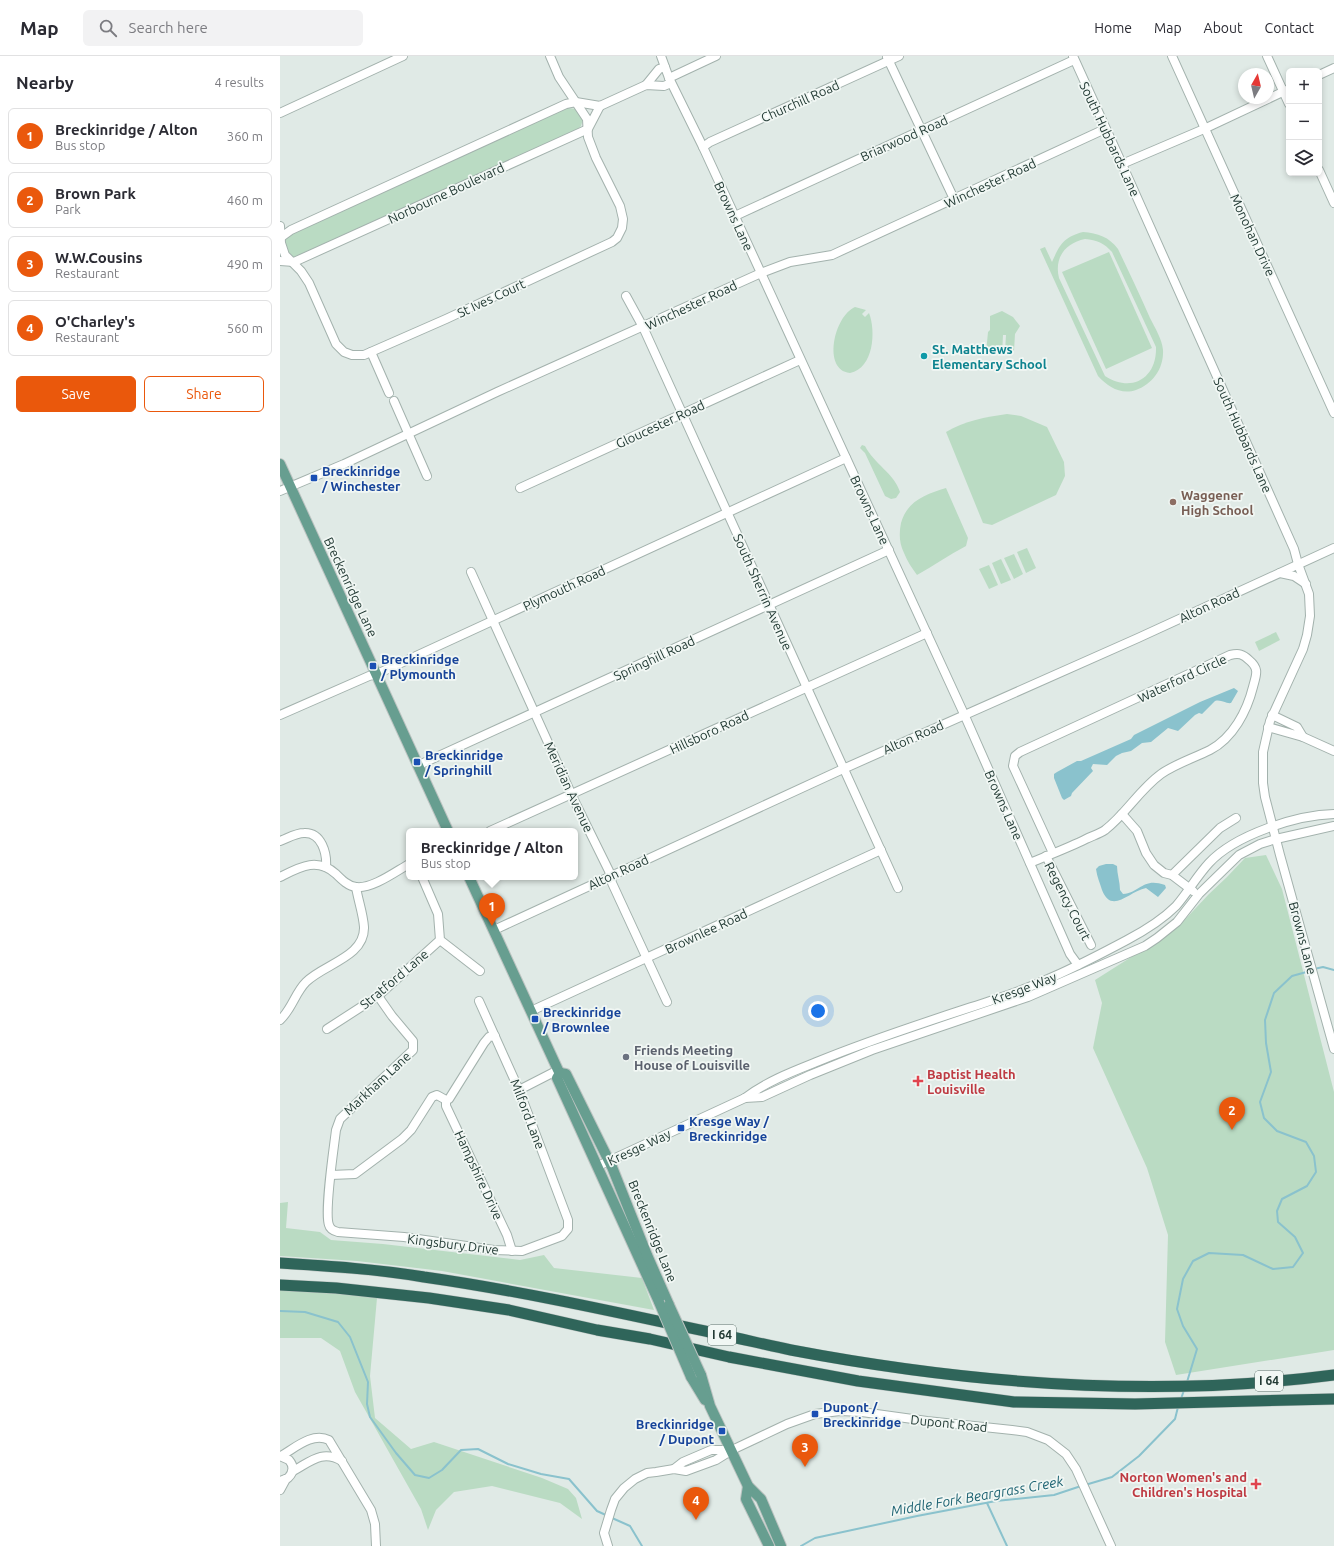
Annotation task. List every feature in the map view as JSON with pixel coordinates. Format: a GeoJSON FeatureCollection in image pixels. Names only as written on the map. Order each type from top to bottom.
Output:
{"type":"FeatureCollection","features":[{"type":"Feature","properties":{"kind":"highway","name":"I 64"},"geometry":{"type":"LineString","coordinates":[[280,1264],[330,1266],[423,1276],[552,1299],[790,1350],[892,1367],[990,1379],[1114,1387],[1204,1386],[1334,1375]]}},
{"type":"Feature","properties":{"kind":"highway","name":"I 64"},"geometry":{"type":"LineString","coordinates":[[280,1285],[336,1288],[421,1297],[509,1310],[729,1357],[858,1381],[1014,1402],[1161,1403],[1305,1399],[1334,1395]]}},
{"type":"Feature","properties":{"kind":"highway"},"geometry":{"type":"LineString","coordinates":[[1305,1399],[1334,1399]]}},
{"type":"Feature","properties":{"kind":"main road","name":"Breckenridge Lane"},"geometry":{"type":"LineString","coordinates":[[280,464],[447,828]]}},
{"type":"Feature","properties":{"kind":"main road","name":"Breckenridge Lane"},"geometry":{"type":"LineString","coordinates":[[470,880],[559,1072],[557,1078],[598,1166],[607,1191],[658,1302],[696,1376]]}},
{"type":"Feature","properties":{"kind":"main road","name":"Breckenridge Lane"},"geometry":{"type":"LineString","coordinates":[[559,1072],[566,1074],[610,1161],[647,1255],[669,1304],[696,1376],[701,1394],[710,1406],[748,1486],[761,1499],[781,1546]]}},
{"type":"Feature","properties":{"kind":"main road","name":"Breckenridge Lane"},"geometry":{"type":"LineString","coordinates":[[748,1486],[746,1499],[768,1543]]}},
{"type":"Feature","properties":{"kind":"street"},"geometry":{"type":"LineString","coordinates":[[280,113],[403,56]]}},
{"type":"Feature","properties":{"kind":"street"},"geometry":{"type":"LineString","coordinates":[[550,56],[559,77],[587,119],[588,129]]}},
{"type":"Feature","properties":{"kind":"street","name":"Browns Lane"},"geometry":{"type":"LineString","coordinates":[[661,56],[670,81],[735,216],[964,714],[1070,954],[1078,965]]}},
{"type":"Feature","properties":{"kind":"street"},"geometry":{"type":"LineString","coordinates":[[646,85],[664,86],[670,81],[716,56]]}},
{"type":"Feature","properties":{"kind":"street","name":"Churchill Road"},"geometry":{"type":"LineString","coordinates":[[702,147],[888,58],[899,56]]}},
{"type":"Feature","properties":{"kind":"street","name":"Monohan Drive"},"geometry":{"type":"LineString","coordinates":[[1172,56],[1334,413]]}},
{"type":"Feature","properties":{"kind":"street"},"geometry":{"type":"LineString","coordinates":[[1122,164],[1204,129],[1286,90],[1267,56]]}},
{"type":"Feature","properties":{"kind":"street"},"geometry":{"type":"LineString","coordinates":[[888,58],[920,131],[954,200]]}},
{"type":"Feature","properties":{"kind":"street","name":"South Hubbards Lane"},"geometry":{"type":"LineString","coordinates":[[1073,58],[1294,549],[1309,594],[1310,605],[1307,635],[1303,649],[1272,715],[1263,752],[1262,770],[1265,798],[1273,827]]}},
{"type":"Feature","properties":{"kind":"street","name":"Briarwood Road"},"geometry":{"type":"LineString","coordinates":[[735,216],[920,131],[1073,58]]}},
{"type":"Feature","properties":{"kind":"street"},"geometry":{"type":"LineString","coordinates":[[280,238],[298,227],[566,104],[576,102],[600,106],[646,85],[659,69],[665,67]]}},
{"type":"Feature","properties":{"kind":"street"},"geometry":{"type":"LineString","coordinates":[[1322,74],[1334,68]]}},
{"type":"Feature","properties":{"kind":"street"},"geometry":{"type":"LineString","coordinates":[[588,129],[600,106]]}},
{"type":"Feature","properties":{"kind":"street","name":"St Ives Court"},"geometry":{"type":"LineString","coordinates":[[294,262],[308,283],[336,344],[344,352],[352,355],[364,355],[371,352],[612,242],[617,238],[622,228],[623,219],[620,206],[601,169],[588,137],[588,129]]}},
{"type":"Feature","properties":{"kind":"street","name":"Norbourne Boulevard"},"geometry":{"type":"LineString","coordinates":[[280,261],[294,262],[588,129]]}},
{"type":"Feature","properties":{"kind":"street","name":"Winchester Road"},"geometry":{"type":"LineString","coordinates":[[280,491],[291,488],[497,392],[760,273],[790,262],[832,255],[1105,129]]}},
{"type":"Feature","properties":{"kind":"street"},"geometry":{"type":"LineString","coordinates":[[1322,176],[1334,203]]}},
{"type":"Feature","properties":{"kind":"street"},"geometry":{"type":"LineString","coordinates":[[280,226],[282,247],[286,255],[294,262]]}},
{"type":"Feature","properties":{"kind":"street","name":"South Sherrin Avenue"},"geometry":{"type":"LineString","coordinates":[[626,296],[643,327],[898,888]]}},
{"type":"Feature","properties":{"kind":"street"},"geometry":{"type":"LineString","coordinates":[[371,352],[389,393]]}},
{"type":"Feature","properties":{"kind":"street","name":"Gloucester Road"},"geometry":{"type":"LineString","coordinates":[[520,488],[800,360]]}},
{"type":"Feature","properties":{"kind":"street"},"geometry":{"type":"LineString","coordinates":[[394,401],[427,476]]}},
{"type":"Feature","properties":{"kind":"street","name":"Plymouth Road"},"geometry":{"type":"LineString","coordinates":[[280,715],[369,676],[377,674],[846,458]]}},
{"type":"Feature","properties":{"kind":"street","name":"Alton Road"},"geometry":{"type":"LineString","coordinates":[[494,930],[843,769],[964,714],[1033,685],[1334,548]]}},
{"type":"Feature","properties":{"kind":"street","name":"Springhill Road"},"geometry":{"type":"LineString","coordinates":[[419,765],[889,550]]}},
{"type":"Feature","properties":{"kind":"street","name":"Meridian Avenue"},"geometry":{"type":"LineString","coordinates":[[472,572],[667,1002]]}},
{"type":"Feature","properties":{"kind":"street"},"geometry":{"type":"LineString","coordinates":[[1280,573],[1294,576],[1306,584]]}},
{"type":"Feature","properties":{"kind":"street","name":"Hillsboro Road"},"geometry":{"type":"LineString","coordinates":[[497,828],[927,633]]}},
{"type":"Feature","properties":{"kind":"street","name":"Waterford Circle"},"geometry":{"type":"LineString","coordinates":[[1017,754],[1230,655],[1244,655],[1254,664],[1257,672],[1248,703],[1230,733],[1220,743],[1210,750],[1165,771],[1158,776],[1115,821],[1102,832],[1066,849],[1030,863]]}},
{"type":"Feature","properties":{"kind":"street"},"geometry":{"type":"LineString","coordinates":[[1272,715],[1296,727],[1303,737]]}},
{"type":"Feature","properties":{"kind":"street"},"geometry":{"type":"LineString","coordinates":[[1268,727],[1303,737],[1334,752]]}},
{"type":"Feature","properties":{"kind":"street","name":"Regency Court"},"geometry":{"type":"LineString","coordinates":[[1017,754],[1015,756],[1013,766],[1049,855],[1091,946]]}},
{"type":"Feature","properties":{"kind":"street"},"geometry":{"type":"LineString","coordinates":[[1122,814],[1137,831],[1146,853],[1154,865],[1164,873],[1172,875],[1199,894]]}},
{"type":"Feature","properties":{"kind":"street","name":"Kresge Way"},"geometry":{"type":"LineString","coordinates":[[598,1166],[745,1098],[758,1088],[854,1046],[1026,989],[1078,965],[1151,927],[1175,906],[1209,863],[1221,852],[1255,833],[1313,816],[1334,814]]}},
{"type":"Feature","properties":{"kind":"street"},"geometry":{"type":"LineString","coordinates":[[1172,875],[1220,828],[1236,818]]}},
{"type":"Feature","properties":{"kind":"street","name":"Kresge Way"},"geometry":{"type":"LineString","coordinates":[[745,1098],[762,1097],[810,1075],[872,1050],[1028,997],[1093,970],[1145,946],[1176,922],[1199,894],[1239,855],[1260,844],[1276,839],[1334,826]]}},
{"type":"Feature","properties":{"kind":"street","name":"Browns Lane"},"geometry":{"type":"LineString","coordinates":[[1273,827],[1334,1049]]}},
{"type":"Feature","properties":{"kind":"street"},"geometry":{"type":"LineString","coordinates":[[280,841],[296,834],[308,833],[312,835],[322,844],[327,856],[326,867]]}},
{"type":"Feature","properties":{"kind":"street","name":"Brownlee Road"},"geometry":{"type":"LineString","coordinates":[[531,1011],[881,850]]}},
{"type":"Feature","properties":{"kind":"street"},"geometry":{"type":"LineString","coordinates":[[280,877],[307,865],[320,864],[346,883],[356,887],[369,885],[406,866]]}},
{"type":"Feature","properties":{"kind":"street"},"geometry":{"type":"LineString","coordinates":[[423,880],[438,914],[440,940],[480,971]]}},
{"type":"Feature","properties":{"kind":"street"},"geometry":{"type":"LineString","coordinates":[[280,1020],[289,1010],[299,990],[305,982],[318,972],[346,956],[354,950],[361,941],[364,931],[364,923],[356,887]]}},
{"type":"Feature","properties":{"kind":"street","name":"Stratford Lane"},"geometry":{"type":"LineString","coordinates":[[327,1029],[378,996],[440,940]]}},
{"type":"Feature","properties":{"kind":"street","name":"Markham Lane"},"geometry":{"type":"LineString","coordinates":[[332,1229],[328,1222],[331,1175],[336,1130],[340,1119],[413,1050],[413,1041],[392,1016],[378,996]]}},
{"type":"Feature","properties":{"kind":"street","name":"Milford Lane"},"geometry":{"type":"LineString","coordinates":[[480,1001],[519,1090],[568,1220],[568,1229]]}},
{"type":"Feature","properties":{"kind":"street"},"geometry":{"type":"LineString","coordinates":[[331,1175],[352,1175],[402,1139],[411,1130],[432,1097],[437,1095],[446,1100],[452,1095],[484,1043],[489,1037],[495,1036]]}},
{"type":"Feature","properties":{"kind":"street"},"geometry":{"type":"LineString","coordinates":[[519,1090],[559,1072]]}},
{"type":"Feature","properties":{"kind":"street","name":"Hampshire Drive"},"geometry":{"type":"LineString","coordinates":[[446,1100],[446,1106],[507,1234],[512,1251]]}},
{"type":"Feature","properties":{"kind":"street","name":"Kingsbury Drive"},"geometry":{"type":"LineString","coordinates":[[332,1229],[338,1232],[404,1237],[494,1250],[522,1251],[560,1238],[568,1229]]}},
{"type":"Feature","properties":{"kind":"street","name":"Dupont Road"},"geometry":{"type":"LineString","coordinates":[[732,1450],[787,1424],[809,1416],[828,1412],[855,1411],[927,1421],[1012,1430],[1032,1434],[1048,1440],[1059,1448],[1070,1460],[1079,1476],[1111,1546]]}},
{"type":"Feature","properties":{"kind":"street"},"geometry":{"type":"LineString","coordinates":[[281,1456],[313,1438],[327,1438],[332,1442],[374,1517],[376,1546]]}},
{"type":"Feature","properties":{"kind":"street"},"geometry":{"type":"LineString","coordinates":[[323,1456],[327,1438]]}},
{"type":"Feature","properties":{"kind":"street"},"geometry":{"type":"LineString","coordinates":[[608,1546],[604,1533],[615,1499],[624,1488],[635,1479],[647,1473],[674,1470],[683,1462],[711,1450],[732,1450]]}},
{"type":"Feature","properties":{"kind":"street"},"geometry":{"type":"LineString","coordinates":[[281,1456],[286,1457],[292,1463],[293,1471]]}},
{"type":"Feature","properties":{"kind":"street"},"geometry":{"type":"LineString","coordinates":[[280,1490],[283,1480],[291,1475],[293,1471],[323,1456],[330,1456],[343,1462]]}},
{"type":"Feature","properties":{"kind":"green space"},"geometry":{"type":"Polygon","coordinates":[[[567,108],[578,109],[583,119],[581,126],[578,129],[295,258],[287,253],[284,242],[289,235],[567,108]]]}},
{"type":"Feature","properties":{"kind":"green space"},"geometry":{"type":"Polygon","coordinates":[[[1083,232],[1094,233],[1111,241],[1115,245],[1160,338],[1163,350],[1162,363],[1148,384],[1136,390],[1120,391],[1110,387],[1098,376],[1040,249],[1045,247],[1052,262],[1063,242],[1071,236],[1083,232]],[[1089,239],[1072,244],[1063,252],[1058,264],[1059,278],[1105,376],[1115,381],[1133,383],[1141,380],[1147,375],[1155,358],[1156,347],[1112,252],[1103,244],[1089,239]]]}},
{"type":"Feature","properties":{"kind":"green space"},"geometry":{"type":"Polygon","coordinates":[[[1109,252],[1152,348],[1106,369],[1062,272],[1109,252]]]}},
{"type":"Feature","properties":{"kind":"green space"},"geometry":{"type":"Polygon","coordinates":[[[855,307],[866,310],[862,314],[865,317],[869,313],[872,339],[871,348],[864,364],[858,370],[850,373],[841,370],[836,363],[834,342],[841,321],[848,312],[855,307]]]}},
{"type":"Feature","properties":{"kind":"green space"},"geometry":{"type":"Polygon","coordinates":[[[1002,311],[1013,317],[1020,326],[1015,334],[1014,351],[1005,351],[1006,335],[1003,335],[1002,355],[986,353],[988,332],[990,330],[990,316],[1002,311]]]}},
{"type":"Feature","properties":{"kind":"green space"},"geometry":{"type":"Polygon","coordinates":[[[1007,414],[1021,416],[1047,427],[1064,462],[1065,476],[1056,495],[992,525],[983,523],[946,432],[968,422],[1007,414]]]}},
{"type":"Feature","properties":{"kind":"green space"},"geometry":{"type":"Polygon","coordinates":[[[862,445],[865,446],[873,458],[889,474],[897,485],[900,492],[896,498],[891,499],[885,496],[865,453],[860,448],[862,445]]]}},
{"type":"Feature","properties":{"kind":"green space"},"geometry":{"type":"Polygon","coordinates":[[[946,488],[968,538],[966,546],[917,575],[911,567],[901,546],[901,523],[908,509],[918,500],[931,493],[946,488]]]}},
{"type":"Feature","properties":{"kind":"green space"},"geometry":{"type":"Polygon","coordinates":[[[1027,548],[1036,568],[1026,573],[1017,552],[1027,548]]]}},
{"type":"Feature","properties":{"kind":"green space"},"geometry":{"type":"Polygon","coordinates":[[[1014,554],[1023,574],[1014,579],[1004,558],[1014,554]]]}},
{"type":"Feature","properties":{"kind":"green space"},"geometry":{"type":"Polygon","coordinates":[[[1001,559],[1011,580],[1001,584],[992,563],[1001,559]]]}},
{"type":"Feature","properties":{"kind":"green space"},"geometry":{"type":"Polygon","coordinates":[[[989,565],[998,585],[989,589],[979,569],[989,565]]]}},
{"type":"Feature","properties":{"kind":"green space"},"geometry":{"type":"Polygon","coordinates":[[[1276,632],[1280,640],[1259,651],[1255,642],[1276,632]]]}},
{"type":"Feature","properties":{"kind":"green space"},"geometry":{"type":"Polygon","coordinates":[[[1266,855],[1282,889],[1334,1092],[1334,1350],[1176,1375],[1165,1342],[1168,1235],[1147,1168],[1093,1048],[1102,1003],[1095,980],[1177,928],[1245,858],[1266,855]]]}},
{"type":"Feature","properties":{"kind":"green space"},"geometry":{"type":"Polygon","coordinates":[[[288,1202],[286,1228],[320,1232],[331,1240],[383,1244],[520,1260],[544,1255],[554,1268],[642,1278],[654,1310],[442,1271],[357,1261],[280,1256],[280,1203],[288,1202]]]}},
{"type":"Feature","properties":{"kind":"green space"},"geometry":{"type":"Polygon","coordinates":[[[280,1290],[351,1294],[377,1298],[370,1376],[375,1418],[411,1449],[434,1442],[542,1478],[568,1489],[576,1498],[582,1519],[560,1503],[492,1486],[454,1492],[436,1510],[428,1530],[421,1509],[355,1392],[340,1351],[321,1338],[280,1338],[280,1290]]]}},
{"type":"Feature","properties":{"kind":"water"},"geometry":{"type":"Polygon","coordinates":[[[1234,688],[1238,691],[1231,703],[1215,701],[1202,714],[1199,713],[1195,715],[1178,731],[1168,728],[1151,742],[1142,743],[1131,751],[1116,756],[1107,765],[1093,764],[1091,768],[1093,771],[1072,793],[1071,796],[1064,800],[1062,798],[1054,778],[1054,774],[1057,772],[1077,761],[1081,761],[1131,739],[1134,735],[1200,702],[1234,688]]]}},
{"type":"Feature","properties":{"kind":"water"},"geometry":{"type":"Polygon","coordinates":[[[1113,864],[1117,866],[1120,890],[1123,894],[1152,883],[1165,885],[1166,888],[1158,897],[1146,888],[1121,900],[1111,901],[1106,897],[1102,890],[1096,869],[1099,866],[1113,864]]]}},
{"type":"Feature","properties":{"kind":"waterway","name":"Middle Fork Beargrass Creek"},"geometry":{"type":"LineString","coordinates":[[1314,969],[1323,967],[1334,970]]}},
{"type":"Feature","properties":{"kind":"waterway","name":"Middle Fork Beargrass Creek"},"geometry":{"type":"LineString","coordinates":[[1187,1382],[1197,1349],[1183,1326],[1177,1309],[1183,1279],[1193,1261],[1209,1253],[1243,1255],[1273,1269],[1293,1267],[1303,1253],[1295,1237],[1278,1222],[1277,1211],[1282,1199],[1307,1186],[1316,1172],[1314,1156],[1306,1142],[1277,1131],[1264,1118],[1260,1102],[1271,1072],[1266,1043],[1265,1020],[1274,993],[1292,976],[1310,971]]}},
{"type":"Feature","properties":{"kind":"waterway","name":"Middle Fork Beargrass Creek"},"geometry":{"type":"LineString","coordinates":[[280,1311],[305,1312],[338,1322],[350,1337],[368,1382],[367,1404],[370,1417],[396,1453],[415,1475],[429,1478],[442,1470],[461,1450],[478,1449],[508,1464],[541,1474],[569,1479],[597,1511],[608,1516]]}},
{"type":"Feature","properties":{"kind":"waterway","name":"Middle Fork Beargrass Creek"},"geometry":{"type":"LineString","coordinates":[[1181,1399],[1184,1390]]}},
{"type":"Feature","properties":{"kind":"waterway","name":"Middle Fork Beargrass Creek"},"geometry":{"type":"LineString","coordinates":[[1085,1485],[1112,1477],[1139,1456],[1175,1419],[1178,1407]]}},
{"type":"Feature","properties":{"kind":"waterway","name":"Middle Fork Beargrass Creek"},"geometry":{"type":"LineString","coordinates":[[801,1546],[815,1538],[917,1516],[996,1501],[1054,1495],[1081,1486]]}},
{"type":"Feature","properties":{"kind":"waterway"},"geometry":{"type":"LineString","coordinates":[[987,1503],[1007,1546]]}},
{"type":"Feature","properties":{"kind":"waterway","name":"Middle Fork Beargrass Creek"},"geometry":{"type":"LineString","coordinates":[[612,1518],[630,1526],[642,1546]]}},
{"type":"Feature","properties":{"kind":"place","name":"St. Matthews Elementary School"},"geometry":{"type":"Point","coordinates":[924,356]}},
{"type":"Feature","properties":{"kind":"place","name":"Breckinridge / Winchester"},"geometry":{"type":"Point","coordinates":[314,478]}},
{"type":"Feature","properties":{"kind":"place","name":"Waggener High School"},"geometry":{"type":"Point","coordinates":[1173,502]}},
{"type":"Feature","properties":{"kind":"place","name":"Breckinridge / Plymounth"},"geometry":{"type":"Point","coordinates":[373,666]}},
{"type":"Feature","properties":{"kind":"place","name":"Breckinridge / Springhill"},"geometry":{"type":"Point","coordinates":[417,762]}},
{"type":"Feature","properties":{"kind":"place","name":"Breckinridge / Alton"},"geometry":{"type":"Point","coordinates":[492,926]}},
{"type":"Feature","properties":{"kind":"place","name":"Breckinridge / Brownlee"},"geometry":{"type":"Point","coordinates":[535,1019]}},
{"type":"Feature","properties":{"kind":"place","name":"Friends Meeting House of Louisville"},"geometry":{"type":"Point","coordinates":[626,1057]}},
{"type":"Feature","properties":{"kind":"place","name":"Baptist Health Louisville"},"geometry":{"type":"Point","coordinates":[918,1081]}},
{"type":"Feature","properties":{"kind":"place","name":"Kresge Way / Breckinridge"},"geometry":{"type":"Point","coordinates":[681,1128]}},
{"type":"Feature","properties":{"kind":"place","name":"Brown Park"},"geometry":{"type":"Point","coordinates":[1232,1130]}},
{"type":"Feature","properties":{"kind":"place","name":"Dupont / Breckinridge"},"geometry":{"type":"Point","coordinates":[815,1414]}},
{"type":"Feature","properties":{"kind":"place","name":"Breckinridge / Dupont"},"geometry":{"type":"Point","coordinates":[722,1431]}},
{"type":"Feature","properties":{"kind":"place","name":"W.W.Cousins"},"geometry":{"type":"Point","coordinates":[805,1467]}},
{"type":"Feature","properties":{"kind":"place","name":"Norton Women's and Children's Hospital"},"geometry":{"type":"Point","coordinates":[1256,1484]}},
{"type":"Feature","properties":{"kind":"place","name":"O'Charley's"},"geometry":{"type":"Point","coordinates":[696,1520]}}]}
